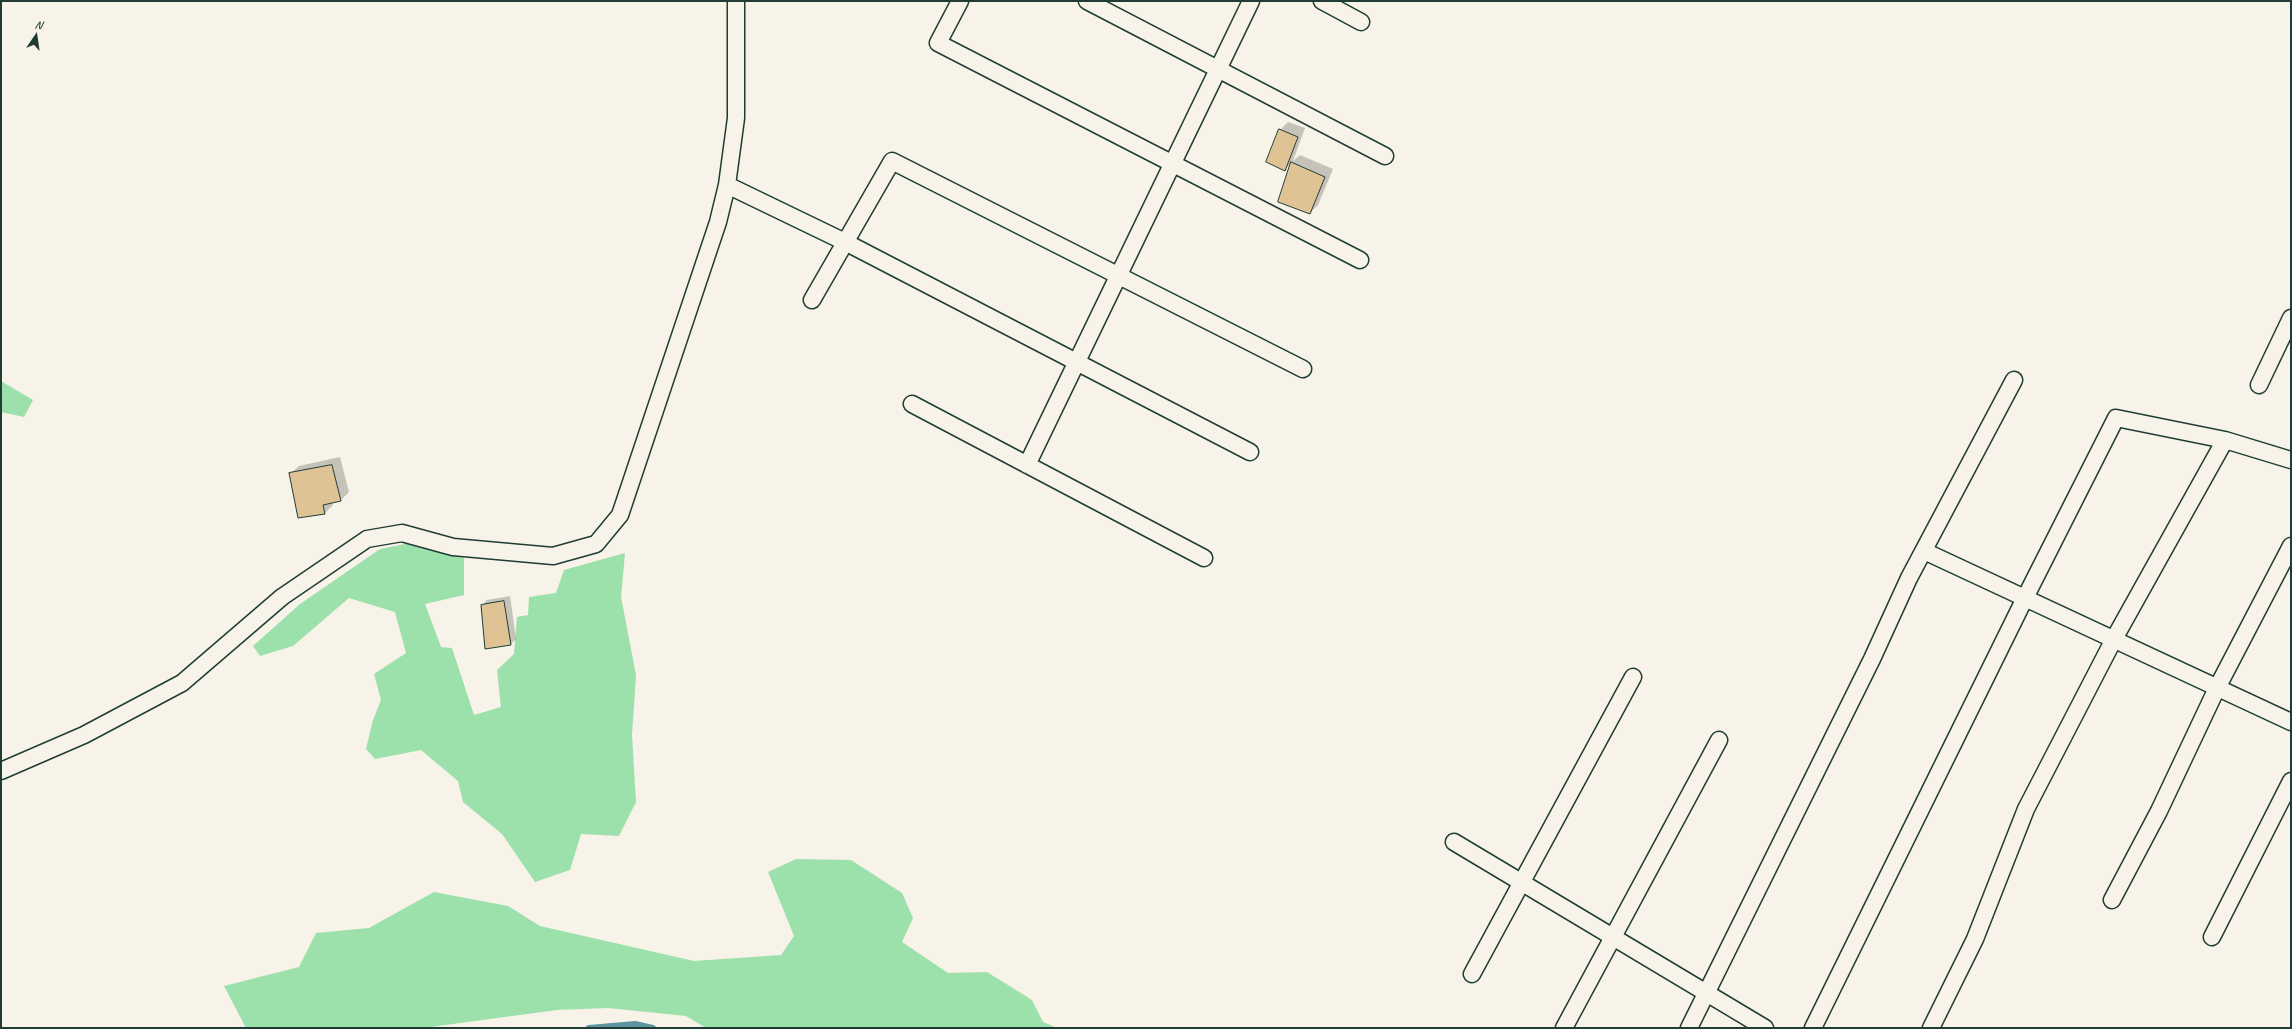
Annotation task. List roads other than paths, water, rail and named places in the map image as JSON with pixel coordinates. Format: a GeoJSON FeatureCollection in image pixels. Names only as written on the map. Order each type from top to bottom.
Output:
{"type":"FeatureCollection","features":[{"type":"Feature","properties":{"kind":"street"},"geometry":{"type":"LineString","coordinates":[[1,771],[84,735],[182,683],[282,597],[367,539],[402,533],[453,547],[553,556],[596,544],[620,515],[718,222],[727,185],[736,118],[736,1]]}},
{"type":"Feature","properties":{"kind":"street"},"geometry":{"type":"LineString","coordinates":[[960,1],[938,43],[1172,165],[1360,260]]}},
{"type":"Feature","properties":{"kind":"street"},"geometry":{"type":"LineString","coordinates":[[1087,1],[1385,156]]}},
{"type":"Feature","properties":{"kind":"street"},"geometry":{"type":"LineString","coordinates":[[1027,465],[1251,1]]}},
{"type":"Feature","properties":{"kind":"street"},"geometry":{"type":"LineString","coordinates":[[1322,1],[1362,22]]}},
{"type":"Feature","properties":{"kind":"street"},"geometry":{"type":"LineString","coordinates":[[812,300],[892,161],[1303,369]]}},
{"type":"Feature","properties":{"kind":"street"},"geometry":{"type":"LineString","coordinates":[[727,185],[845,242],[1250,452]]}},
{"type":"Feature","properties":{"kind":"street"},"geometry":{"type":"LineString","coordinates":[[2259,385],[2291,318]]}},
{"type":"Feature","properties":{"kind":"street"},"geometry":{"type":"LineString","coordinates":[[1689,1028],[1872,658],[1908,578],[1924,552],[2014,380]]}},
{"type":"Feature","properties":{"kind":"street"},"geometry":{"type":"LineString","coordinates":[[912,404],[1204,558]]}},
{"type":"Feature","properties":{"kind":"street"},"geometry":{"type":"LineString","coordinates":[[1814,1028],[2025,598],[2116,418],[2225,440],[2291,460]]}},
{"type":"Feature","properties":{"kind":"street"},"geometry":{"type":"LineString","coordinates":[[1931,1028],[1975,939],[2026,809],[2114,639],[2225,440]]}},
{"type":"Feature","properties":{"kind":"street"},"geometry":{"type":"LineString","coordinates":[[2112,900],[2159,811],[2217,688],[2291,546]]}},
{"type":"Feature","properties":{"kind":"street"},"geometry":{"type":"LineString","coordinates":[[1924,552],[2291,722]]}},
{"type":"Feature","properties":{"kind":"street"},"geometry":{"type":"LineString","coordinates":[[1472,974],[1633,677]]}},
{"type":"Feature","properties":{"kind":"street"},"geometry":{"type":"LineString","coordinates":[[1564,1028],[1719,740]]}},
{"type":"Feature","properties":{"kind":"street"},"geometry":{"type":"LineString","coordinates":[[2212,937],[2291,781]]}},
{"type":"Feature","properties":{"kind":"street"},"geometry":{"type":"LineString","coordinates":[[1454,842],[1765,1028]]}},
{"type":"Feature","properties":{"kind":"waterway"},"geometry":{"type":"LineString","coordinates":[[589,1028],[635,1024],[653,1028]]}}]}
